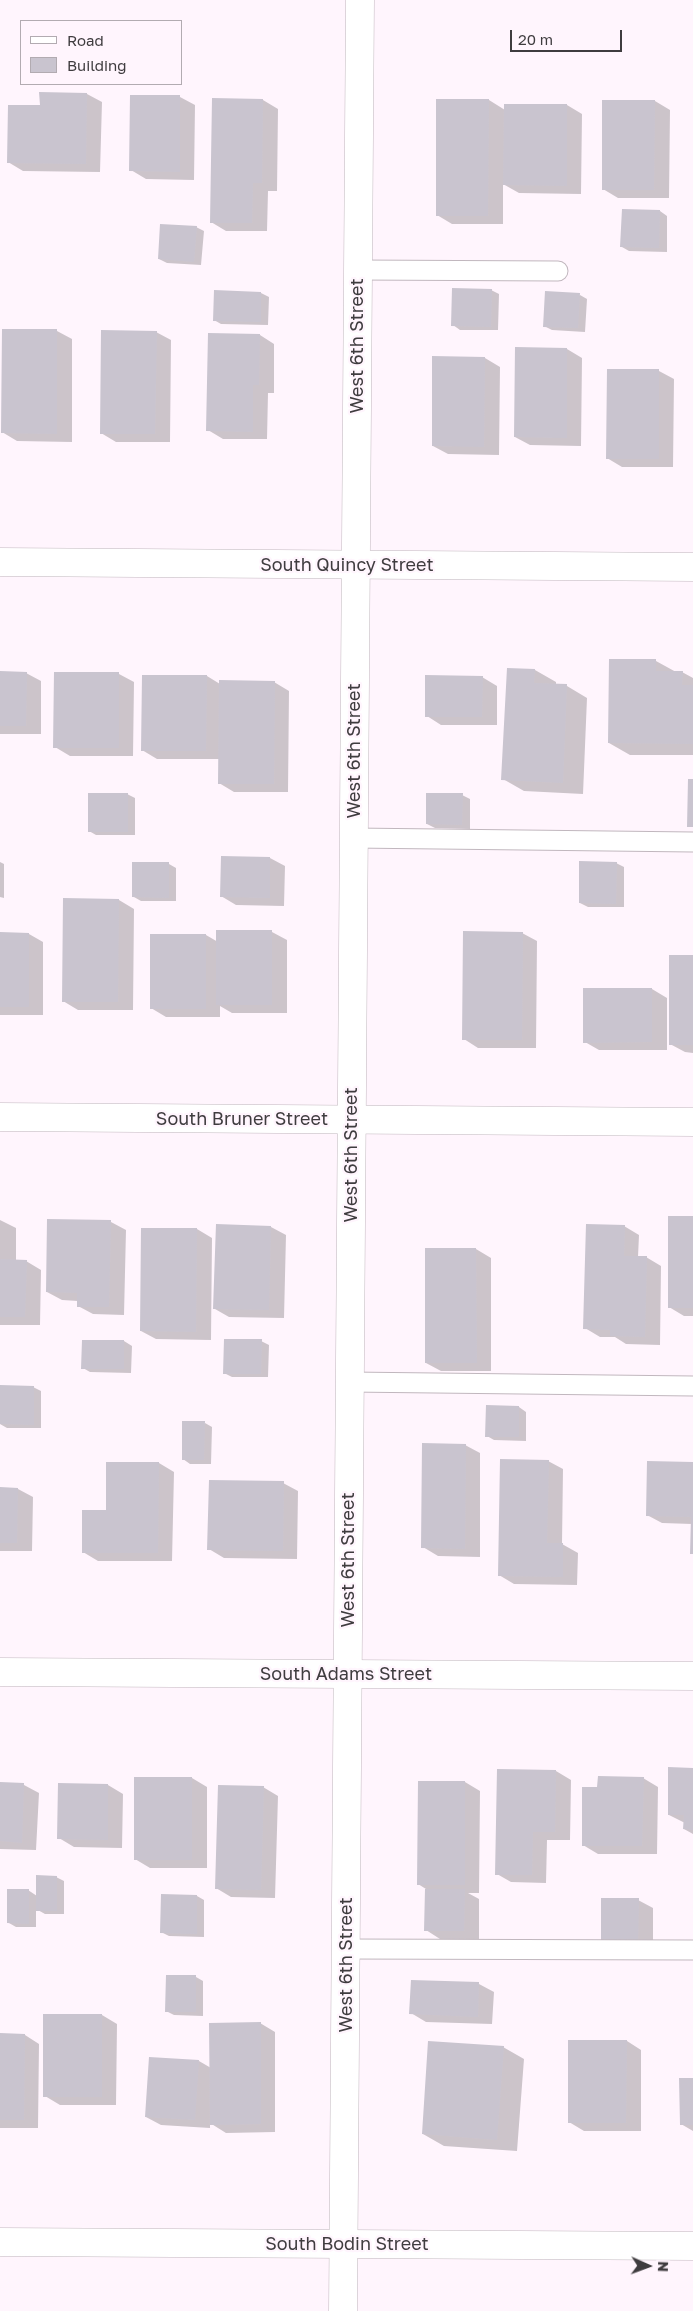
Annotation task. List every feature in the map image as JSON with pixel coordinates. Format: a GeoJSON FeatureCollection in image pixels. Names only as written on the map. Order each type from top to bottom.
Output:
{"type":"FeatureCollection","features":[{"type":"Feature","properties":{"kind":"street","name":"West 6th Street"},"geometry":{"type":"LineString","coordinates":[[343,2311],[360,0]]}},
{"type":"Feature","properties":{"kind":"street","name":"South Quincy Street"},"geometry":{"type":"LineString","coordinates":[[0,562],[693,567]]}},
{"type":"Feature","properties":{"kind":"street","name":"South Bruner Street"},"geometry":{"type":"LineString","coordinates":[[0,1117],[693,1122]]}},
{"type":"Feature","properties":{"kind":"street","name":"South Adams Street"},"geometry":{"type":"LineString","coordinates":[[0,1672],[693,1676]]}},
{"type":"Feature","properties":{"kind":"street","name":"South Bodin Street"},"geometry":{"type":"LineString","coordinates":[[0,2242],[693,2246]]}},
{"type":"Feature","properties":{"kind":"lane"},"geometry":{"type":"LineString","coordinates":[[358,270],[558,271]]}},
{"type":"Feature","properties":{"kind":"lane"},"geometry":{"type":"LineString","coordinates":[[353,838],[693,842]]}},
{"type":"Feature","properties":{"kind":"lane"},"geometry":{"type":"LineString","coordinates":[[349,1382],[693,1386]]}},
{"type":"Feature","properties":{"kind":"lane"},"geometry":{"type":"LineString","coordinates":[[346,1949],[693,1950]]}},
{"type":"Feature","properties":{"kind":"building"},"geometry":{"type":"Polygon","coordinates":[[[39,92],[87,93],[86,164],[7,163],[8,105],[40,105],[39,92]]]}},
{"type":"Feature","properties":{"kind":"building"},"geometry":{"type":"Polygon","coordinates":[[[130,95],[180,95],[180,172],[129,171],[130,95]]]}},
{"type":"Feature","properties":{"kind":"building"},"geometry":{"type":"Polygon","coordinates":[[[212,98],[263,99],[262,183],[253,183],[252,223],[210,223],[212,98]]]}},
{"type":"Feature","properties":{"kind":"building"},"geometry":{"type":"Polygon","coordinates":[[[436,99],[489,99],[488,216],[436,216],[436,99]]]}},
{"type":"Feature","properties":{"kind":"building"},"geometry":{"type":"Polygon","coordinates":[[[602,100],[655,100],[654,190],[602,190],[602,100]]]}},
{"type":"Feature","properties":{"kind":"building"},"geometry":{"type":"Polygon","coordinates":[[[504,104],[567,104],[567,186],[503,185],[504,104]]]}},
{"type":"Feature","properties":{"kind":"building"},"geometry":{"type":"Polygon","coordinates":[[[622,209],[660,210],[659,248],[620,247],[622,209]]]}},
{"type":"Feature","properties":{"kind":"building"},"geometry":{"type":"Polygon","coordinates":[[[160,224],[197,226],[194,262],[158,259],[160,224]]]}},
{"type":"Feature","properties":{"kind":"building"},"geometry":{"type":"Polygon","coordinates":[[[452,288],[492,289],[491,327],[451,326],[452,288]]]}},
{"type":"Feature","properties":{"kind":"building"},"geometry":{"type":"Polygon","coordinates":[[[214,290],[261,292],[261,322],[213,321],[214,290]]]}},
{"type":"Feature","properties":{"kind":"building"},"geometry":{"type":"Polygon","coordinates":[[[545,291],[580,293],[578,328],[543,327],[545,291]]]}},
{"type":"Feature","properties":{"kind":"building"},"geometry":{"type":"Polygon","coordinates":[[[2,329],[57,329],[57,434],[1,433],[2,329]]]}},
{"type":"Feature","properties":{"kind":"building"},"geometry":{"type":"Polygon","coordinates":[[[101,330],[157,331],[155,434],[100,434],[101,330]]]}},
{"type":"Feature","properties":{"kind":"building"},"geometry":{"type":"Polygon","coordinates":[[[208,333],[260,334],[259,385],[253,385],[253,432],[206,431],[208,333]]]}},
{"type":"Feature","properties":{"kind":"building"},"geometry":{"type":"Polygon","coordinates":[[[515,347],[567,348],[567,438],[514,437],[515,347]]]}},
{"type":"Feature","properties":{"kind":"building"},"geometry":{"type":"Polygon","coordinates":[[[432,356],[485,357],[484,447],[432,446],[432,356]]]}},
{"type":"Feature","properties":{"kind":"building"},"geometry":{"type":"Polygon","coordinates":[[[607,369],[659,369],[659,459],[606,459],[607,369]]]}},
{"type":"Feature","properties":{"kind":"building"},"geometry":{"type":"Polygon","coordinates":[[[609,659],[656,659],[656,671],[683,671],[682,685],[693,685],[693,744],[608,743],[609,659]]]}},
{"type":"Feature","properties":{"kind":"building"},"geometry":{"type":"Polygon","coordinates":[[[507,668],[535,669],[534,683],[567,684],[563,783],[501,780],[507,668]]]}},
{"type":"Feature","properties":{"kind":"building"},"geometry":{"type":"Polygon","coordinates":[[[0,671],[27,672],[26,726],[0,726],[0,671]]]}},
{"type":"Feature","properties":{"kind":"building"},"geometry":{"type":"Polygon","coordinates":[[[54,672],[119,672],[119,748],[53,748],[54,672]]]}},
{"type":"Feature","properties":{"kind":"building"},"geometry":{"type":"Polygon","coordinates":[[[142,675],[207,675],[206,751],[141,751],[142,675]]]}},
{"type":"Feature","properties":{"kind":"building"},"geometry":{"type":"Polygon","coordinates":[[[425,675],[483,676],[482,717],[425,717],[425,675]]]}},
{"type":"Feature","properties":{"kind":"building"},"geometry":{"type":"Polygon","coordinates":[[[219,680],[275,681],[274,784],[218,784],[219,680]]]}},
{"type":"Feature","properties":{"kind":"building"},"geometry":{"type":"Polygon","coordinates":[[[688,779],[693,779],[693,827],[687,827],[688,779]]]}},
{"type":"Feature","properties":{"kind":"building"},"geometry":{"type":"Polygon","coordinates":[[[88,793],[128,793],[128,832],[88,832],[88,793]]]}},
{"type":"Feature","properties":{"kind":"building"},"geometry":{"type":"Polygon","coordinates":[[[426,793],[463,793],[462,825],[426,824],[426,793]]]}},
{"type":"Feature","properties":{"kind":"building"},"geometry":{"type":"Polygon","coordinates":[[[221,856],[270,857],[270,898],[220,897],[221,856]]]}},
{"type":"Feature","properties":{"kind":"building"},"geometry":{"type":"Polygon","coordinates":[[[579,861],[617,862],[616,904],[579,903],[579,861]]]}},
{"type":"Feature","properties":{"kind":"building"},"geometry":{"type":"Polygon","coordinates":[[[132,862],[169,862],[169,898],[132,897],[132,862]]]}},
{"type":"Feature","properties":{"kind":"building"},"geometry":{"type":"Polygon","coordinates":[[[63,898],[119,899],[118,1002],[62,1002],[63,898]]]}},
{"type":"Feature","properties":{"kind":"building"},"geometry":{"type":"Polygon","coordinates":[[[216,930],[272,930],[272,1005],[216,1005],[216,930]]]}},
{"type":"Feature","properties":{"kind":"building"},"geometry":{"type":"Polygon","coordinates":[[[463,931],[523,932],[522,1040],[462,1040],[463,931]]]}},
{"type":"Feature","properties":{"kind":"building"},"geometry":{"type":"Polygon","coordinates":[[[0,932],[29,933],[29,1007],[0,1007],[0,932]]]}},
{"type":"Feature","properties":{"kind":"building"},"geometry":{"type":"Polygon","coordinates":[[[150,934],[206,934],[206,1009],[150,1009],[150,934]]]}},
{"type":"Feature","properties":{"kind":"building"},"geometry":{"type":"Polygon","coordinates":[[[669,955],[693,955],[693,1045],[669,1045],[669,955]]]}},
{"type":"Feature","properties":{"kind":"building"},"geometry":{"type":"Polygon","coordinates":[[[583,988],[652,988],[652,1042],[583,1043],[583,988]]]}},
{"type":"Feature","properties":{"kind":"building"},"geometry":{"type":"Polygon","coordinates":[[[668,1216],[693,1216],[693,1308],[668,1308],[668,1216]]]}},
{"type":"Feature","properties":{"kind":"building"},"geometry":{"type":"Polygon","coordinates":[[[47,1219],[111,1220],[109,1307],[77,1307],[77,1293],[46,1292],[47,1219]]]}},
{"type":"Feature","properties":{"kind":"building"},"geometry":{"type":"Polygon","coordinates":[[[216,1224],[271,1226],[269,1310],[213,1309],[216,1224]]]}},
{"type":"Feature","properties":{"kind":"building"},"geometry":{"type":"Polygon","coordinates":[[[586,1224],[625,1225],[624,1256],[647,1256],[645,1337],[610,1336],[610,1330],[583,1329],[586,1224]]]}},
{"type":"Feature","properties":{"kind":"building"},"geometry":{"type":"Polygon","coordinates":[[[141,1228],[197,1228],[196,1332],[140,1331],[141,1228]]]}},
{"type":"Feature","properties":{"kind":"building"},"geometry":{"type":"Polygon","coordinates":[[[425,1248],[476,1248],[477,1363],[425,1363],[425,1248]]]}},
{"type":"Feature","properties":{"kind":"building"},"geometry":{"type":"Polygon","coordinates":[[[0,1259],[27,1260],[25,1317],[0,1317],[0,1259]]]}},
{"type":"Feature","properties":{"kind":"building"},"geometry":{"type":"Polygon","coordinates":[[[224,1339],[262,1339],[261,1374],[223,1374],[224,1339]]]}},
{"type":"Feature","properties":{"kind":"building"},"geometry":{"type":"Polygon","coordinates":[[[82,1340],[124,1340],[124,1369],[81,1369],[82,1340]]]}},
{"type":"Feature","properties":{"kind":"building"},"geometry":{"type":"Polygon","coordinates":[[[0,1385],[34,1386],[34,1425],[0,1424],[0,1385]]]}},
{"type":"Feature","properties":{"kind":"building"},"geometry":{"type":"Polygon","coordinates":[[[486,1405],[519,1406],[519,1437],[485,1437],[486,1405]]]}},
{"type":"Feature","properties":{"kind":"building"},"geometry":{"type":"Polygon","coordinates":[[[182,1421],[205,1421],[204,1460],[182,1460],[182,1421]]]}},
{"type":"Feature","properties":{"kind":"building"},"geometry":{"type":"Polygon","coordinates":[[[422,1443],[466,1444],[465,1549],[421,1548],[422,1443]]]}},
{"type":"Feature","properties":{"kind":"building"},"geometry":{"type":"Polygon","coordinates":[[[500,1459],[549,1460],[547,1543],[563,1543],[563,1577],[498,1576],[500,1459]]]}},
{"type":"Feature","properties":{"kind":"building"},"geometry":{"type":"Polygon","coordinates":[[[647,1461],[693,1462],[693,1554],[690,1554],[691,1517],[646,1516],[647,1461]]]}},
{"type":"Feature","properties":{"kind":"building"},"geometry":{"type":"Polygon","coordinates":[[[106,1462],[159,1462],[158,1553],[82,1553],[82,1510],[106,1510],[106,1462]]]}},
{"type":"Feature","properties":{"kind":"building"},"geometry":{"type":"Polygon","coordinates":[[[209,1480],[284,1481],[283,1551],[207,1550],[209,1480]]]}},
{"type":"Feature","properties":{"kind":"building"},"geometry":{"type":"Polygon","coordinates":[[[0,1487],[18,1488],[17,1543],[0,1543],[0,1487]]]}},
{"type":"Feature","properties":{"kind":"building"},"geometry":{"type":"Polygon","coordinates":[[[668,1767],[693,1768],[693,1830],[683,1829],[684,1815],[668,1815],[668,1767]]]}},
{"type":"Feature","properties":{"kind":"building"},"geometry":{"type":"Polygon","coordinates":[[[497,1769],[556,1770],[555,1832],[533,1832],[532,1875],[495,1875],[497,1769]]]}},
{"type":"Feature","properties":{"kind":"building"},"geometry":{"type":"Polygon","coordinates":[[[598,1776],[644,1777],[642,1846],[582,1846],[582,1787],[597,1787],[598,1776]]]}},
{"type":"Feature","properties":{"kind":"building"},"geometry":{"type":"Polygon","coordinates":[[[134,1777],[192,1777],[192,1860],[134,1860],[134,1777]]]}},
{"type":"Feature","properties":{"kind":"building"},"geometry":{"type":"Polygon","coordinates":[[[418,1781],[465,1781],[465,1885],[417,1885],[418,1781]]]}},
{"type":"Feature","properties":{"kind":"building"},"geometry":{"type":"Polygon","coordinates":[[[0,1782],[24,1783],[22,1843],[0,1841],[0,1782]]]}},
{"type":"Feature","properties":{"kind":"building"},"geometry":{"type":"Polygon","coordinates":[[[58,1783],[108,1784],[108,1840],[57,1839],[58,1783]]]}},
{"type":"Feature","properties":{"kind":"building"},"geometry":{"type":"Polygon","coordinates":[[[218,1785],[264,1786],[261,1890],[215,1889],[218,1785]]]}},
{"type":"Feature","properties":{"kind":"building"},"geometry":{"type":"Polygon","coordinates":[[[36,1875],[57,1876],[57,1911],[36,1911],[36,1875]]]}},
{"type":"Feature","properties":{"kind":"building"},"geometry":{"type":"Polygon","coordinates":[[[7,1889],[29,1889],[29,1924],[7,1923],[7,1889]]]}},
{"type":"Feature","properties":{"kind":"building"},"geometry":{"type":"Polygon","coordinates":[[[425,1889],[465,1889],[464,1931],[424,1931],[425,1889]]]}},
{"type":"Feature","properties":{"kind":"building"},"geometry":{"type":"Polygon","coordinates":[[[161,1894],[197,1895],[197,1934],[160,1933],[161,1894]]]}},
{"type":"Feature","properties":{"kind":"building"},"geometry":{"type":"Polygon","coordinates":[[[601,1898],[639,1898],[638,1943],[601,1943],[601,1898]]]}},
{"type":"Feature","properties":{"kind":"building"},"geometry":{"type":"Polygon","coordinates":[[[166,1975],[196,1975],[196,2012],[165,2012],[166,1975]]]}},
{"type":"Feature","properties":{"kind":"building"},"geometry":{"type":"Polygon","coordinates":[[[411,1980],[479,1982],[478,2017],[409,2014],[411,1980]]]}},
{"type":"Feature","properties":{"kind":"building"},"geometry":{"type":"Polygon","coordinates":[[[43,2014],[102,2014],[102,2097],[43,2097],[43,2014]]]}},
{"type":"Feature","properties":{"kind":"building"},"geometry":{"type":"Polygon","coordinates":[[[261,2022],[261,2124],[210,2125],[209,2023],[261,2022]]]}},
{"type":"Feature","properties":{"kind":"building"},"geometry":{"type":"Polygon","coordinates":[[[0,2033],[25,2034],[24,2120],[0,2120],[0,2033]]]}},
{"type":"Feature","properties":{"kind":"building"},"geometry":{"type":"Polygon","coordinates":[[[568,2040],[627,2040],[626,2123],[568,2123],[568,2040]]]}},
{"type":"Feature","properties":{"kind":"building"},"geometry":{"type":"Polygon","coordinates":[[[428,2041],[504,2046],[497,2140],[422,2134],[428,2041]]]}},
{"type":"Feature","properties":{"kind":"building"},"geometry":{"type":"Polygon","coordinates":[[[149,2057],[199,2060],[195,2120],[145,2117],[149,2057]]]}},
{"type":"Feature","properties":{"kind":"building"},"geometry":{"type":"Polygon","coordinates":[[[679,2078],[693,2078],[693,2125],[680,2125],[679,2078]]]}}]}
